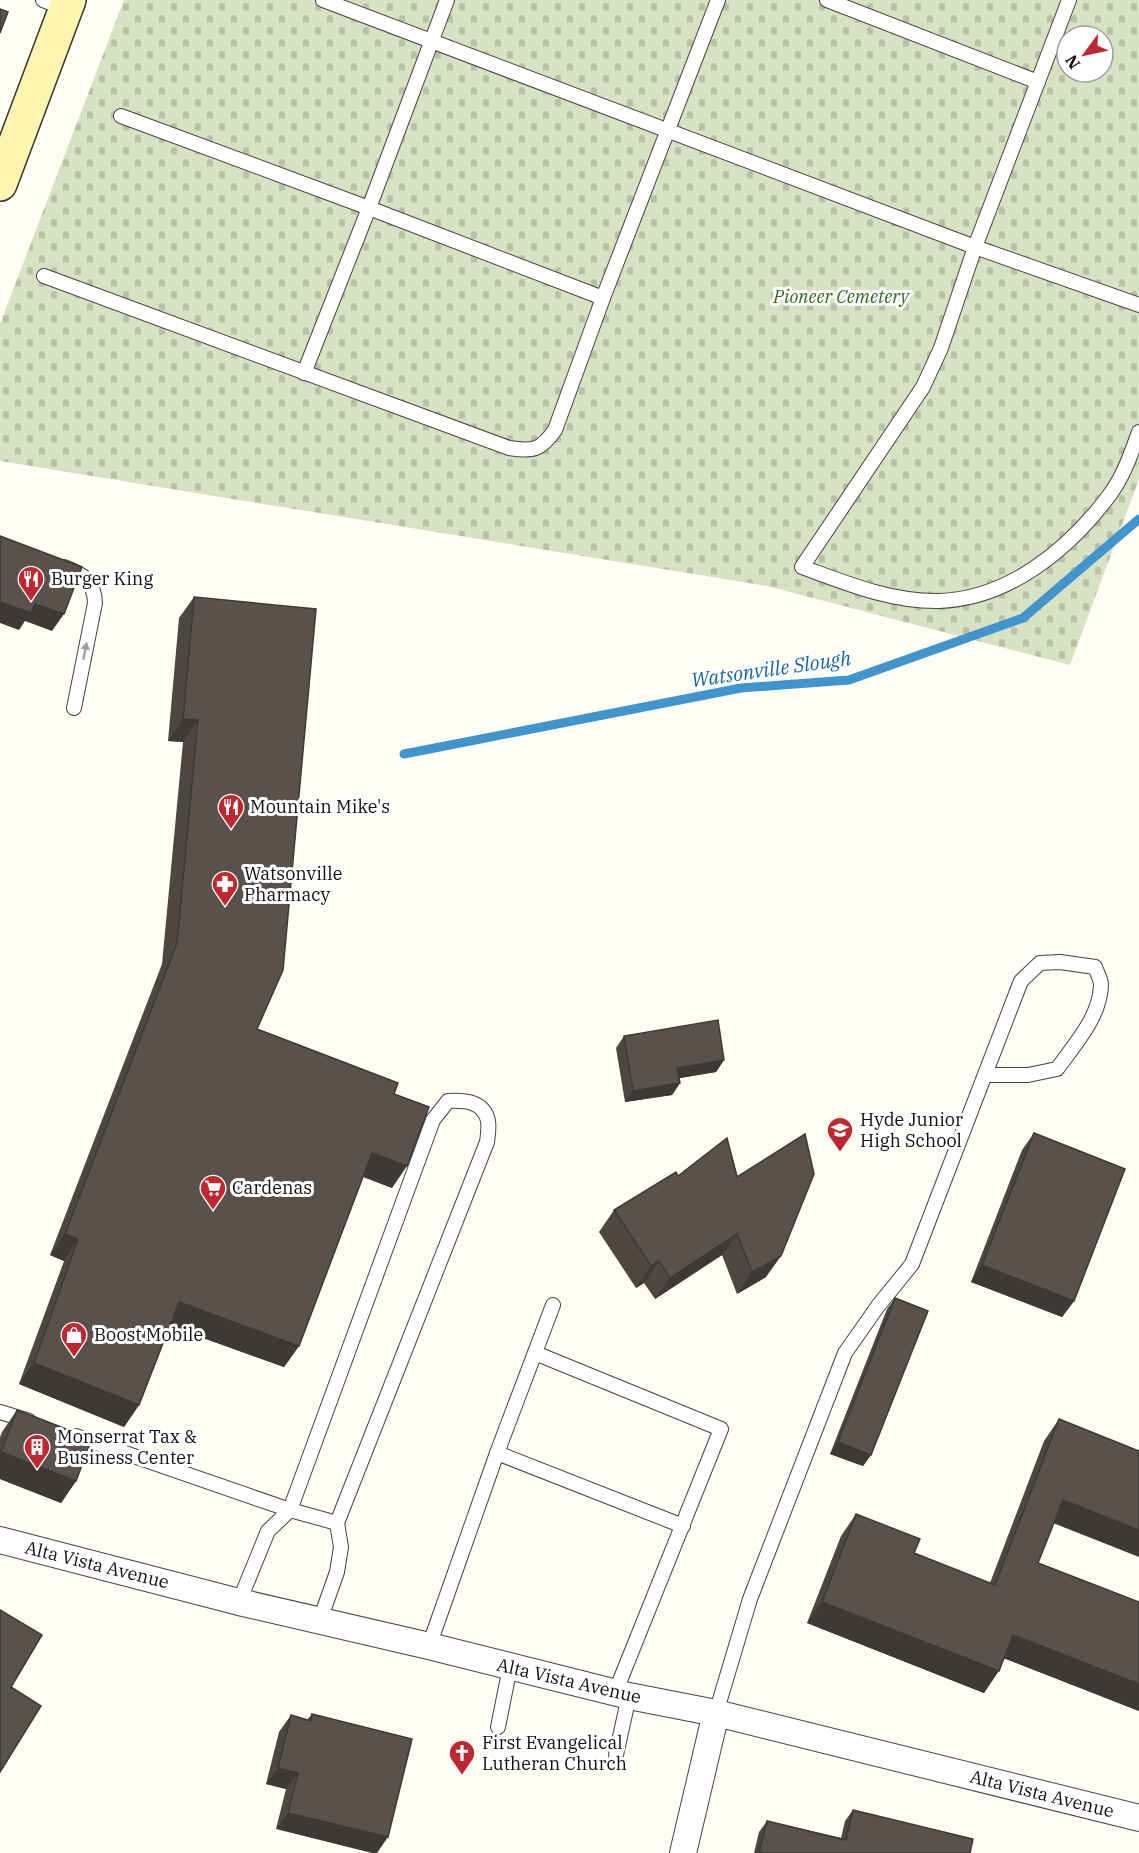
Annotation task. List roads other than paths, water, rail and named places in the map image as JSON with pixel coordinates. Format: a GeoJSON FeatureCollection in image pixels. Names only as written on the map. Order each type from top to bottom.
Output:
{"type":"FeatureCollection","features":[{"type":"Feature","properties":{"kind":"main road"},"geometry":{"type":"LineString","coordinates":[[0,184],[59,3]]}},
{"type":"Feature","properties":{"kind":"street","name":"Alta Vista Avenue"},"geometry":{"type":"LineString","coordinates":[[0,1540],[239,1602],[622,1694],[716,1713],[1139,1818]]}},
{"type":"Feature","properties":{"kind":"street"},"geometry":{"type":"LineString","coordinates":[[683,1853],[716,1713]]}},
{"type":"Feature","properties":{"kind":"lane"},"geometry":{"type":"LineString","coordinates":[[323,0],[975,247],[1139,305]]}},
{"type":"Feature","properties":{"kind":"lane"},"geometry":{"type":"LineString","coordinates":[[304,373],[447,0]]}},
{"type":"Feature","properties":{"kind":"lane"},"geometry":{"type":"LineString","coordinates":[[44,276],[509,448],[524,451],[535,449],[546,443],[555,430],[717,0]]}},
{"type":"Feature","properties":{"kind":"lane"},"geometry":{"type":"LineString","coordinates":[[827,0],[1038,82]]}},
{"type":"Feature","properties":{"kind":"lane"},"geometry":{"type":"LineString","coordinates":[[1070,0],[975,247],[941,348],[923,387],[802,567],[867,591],[908,599],[937,601],[962,599],[987,592],[1042,564],[1065,545],[1109,496],[1126,467],[1139,432]]}},
{"type":"Feature","properties":{"kind":"lane"},"geometry":{"type":"LineString","coordinates":[[121,116],[603,298]]}},
{"type":"Feature","properties":{"kind":"lane"},"geometry":{"type":"LineString","coordinates":[[49,561],[85,577],[95,594],[74,708]]}},
{"type":"Feature","properties":{"kind":"lane"},"geometry":{"type":"LineString","coordinates":[[716,1713],[750,1599],[845,1353],[878,1306],[912,1264],[1021,981],[1040,963],[1060,962],[1095,967],[1101,983],[1098,1007],[1058,1069],[1028,1075],[985,1075]]}},
{"type":"Feature","properties":{"kind":"lane"},"geometry":{"type":"LineString","coordinates":[[239,1602],[268,1531],[290,1510],[433,1120],[448,1101],[465,1100],[479,1105],[488,1120],[487,1142],[337,1523],[341,1547],[337,1572],[320,1620]]}},
{"type":"Feature","properties":{"kind":"lane"},"geometry":{"type":"LineString","coordinates":[[429,1646],[497,1453],[553,1305]]}},
{"type":"Feature","properties":{"kind":"lane"},"geometry":{"type":"LineString","coordinates":[[535,1353],[721,1429],[622,1694],[616,1755]]}},
{"type":"Feature","properties":{"kind":"lane"},"geometry":{"type":"LineString","coordinates":[[0,1412],[43,1425]]}},
{"type":"Feature","properties":{"kind":"lane"},"geometry":{"type":"LineString","coordinates":[[64,1432],[290,1510],[337,1523]]}},
{"type":"Feature","properties":{"kind":"lane"},"geometry":{"type":"LineString","coordinates":[[497,1453],[683,1526]]}},
{"type":"Feature","properties":{"kind":"lane"},"geometry":{"type":"LineString","coordinates":[[498,1727],[510,1667]]}},
{"type":"Feature","properties":{"kind":"waterway","name":"Watsonville Slough"},"geometry":{"type":"LineString","coordinates":[[404,754],[741,688],[849,680],[1023,618],[1139,519]]}},
{"type":"Feature","properties":{"kind":"place","name":"Burger King"},"geometry":{"type":"Point","coordinates":[31,602]}},
{"type":"Feature","properties":{"kind":"place","name":"Mountain Mike's"},"geometry":{"type":"Point","coordinates":[231,830]}},
{"type":"Feature","properties":{"kind":"place","name":"Watsonville Pharmacy"},"geometry":{"type":"Point","coordinates":[225,907]}},
{"type":"Feature","properties":{"kind":"place","name":"Hyde Junior High School"},"geometry":{"type":"Point","coordinates":[840,1153]}},
{"type":"Feature","properties":{"kind":"place","name":"Cardenas"},"geometry":{"type":"Point","coordinates":[213,1211]}},
{"type":"Feature","properties":{"kind":"place","name":"Boost Mobile"},"geometry":{"type":"Point","coordinates":[74,1358]}},
{"type":"Feature","properties":{"kind":"place","name":"Monserrat Tax & Business Center"},"geometry":{"type":"Point","coordinates":[37,1470]}},
{"type":"Feature","properties":{"kind":"place","name":"First Evangelical Lutheran Church"},"geometry":{"type":"Point","coordinates":[462,1776]}},
{"type":"Feature","properties":{"kind":"park label","name":"Pioneer Cemetery"},"geometry":{"type":"Point","coordinates":[841,297]}}]}
